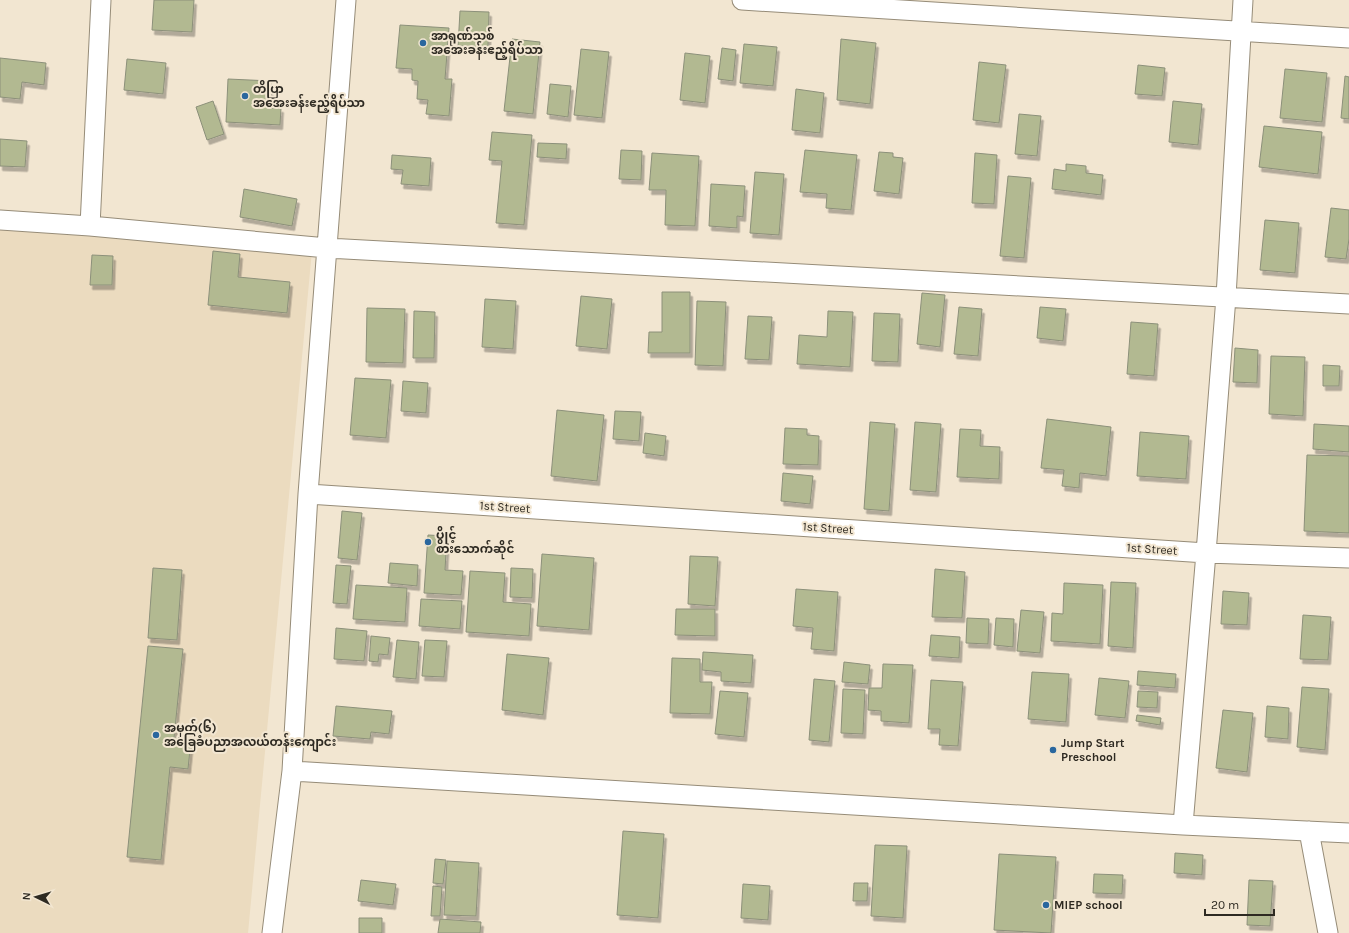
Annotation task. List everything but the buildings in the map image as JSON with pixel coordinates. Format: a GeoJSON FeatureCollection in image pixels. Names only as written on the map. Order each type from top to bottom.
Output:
{"type":"FeatureCollection","features":[{"type":"Feature","properties":{"kind":"street"},"geometry":{"type":"LineString","coordinates":[[90,226],[101,0]]}},
{"type":"Feature","properties":{"kind":"street"},"geometry":{"type":"LineString","coordinates":[[272,933],[292,771],[308,494],[346,0]]}},
{"type":"Feature","properties":{"kind":"street"},"geometry":{"type":"LineString","coordinates":[[742,0],[1349,38]]}},
{"type":"Feature","properties":{"kind":"street"},"geometry":{"type":"LineString","coordinates":[[1183,825],[1226,297],[1243,0]]}},
{"type":"Feature","properties":{"kind":"street"},"geometry":{"type":"LineString","coordinates":[[0,220],[90,226],[327,248],[1349,304]]}},
{"type":"Feature","properties":{"kind":"street","name":"1st Street"},"geometry":{"type":"LineString","coordinates":[[308,494],[1206,553],[1349,558]]}},
{"type":"Feature","properties":{"kind":"street"},"geometry":{"type":"LineString","coordinates":[[292,771],[1183,825],[1349,833]]}},
{"type":"Feature","properties":{"kind":"street"},"geometry":{"type":"LineString","coordinates":[[1310,831],[1328,933]]}},
{"type":"Feature","properties":{"kind":"shaded area"},"geometry":{"type":"Polygon","coordinates":[[[0,224],[313,240],[248,933],[0,933],[0,224]]]}},
{"type":"Feature","properties":{"kind":"place","name":"အာရုဏ်သစ် အအေးခန်းဧည့်ရိပ်သာ"},"geometry":{"type":"Point","coordinates":[423,43]}},
{"type":"Feature","properties":{"kind":"place","name":"တိပြာ အအေးခန်းဧည့်ရိပ်သာ"},"geometry":{"type":"Point","coordinates":[245,96]}},
{"type":"Feature","properties":{"kind":"place","name":"ပွိုင့် စားသောက်ဆိုင်"},"geometry":{"type":"Point","coordinates":[428,542]}},
{"type":"Feature","properties":{"kind":"place","name":"အမှတ်(၆) အခြေခံပညာအလယ်တန်းကျောင်း"},"geometry":{"type":"Point","coordinates":[156,735]}},
{"type":"Feature","properties":{"kind":"place","name":"Jump Start Preschool"},"geometry":{"type":"Point","coordinates":[1053,750]}},
{"type":"Feature","properties":{"kind":"place","name":"MIEP school"},"geometry":{"type":"Point","coordinates":[1046,905]}}]}
